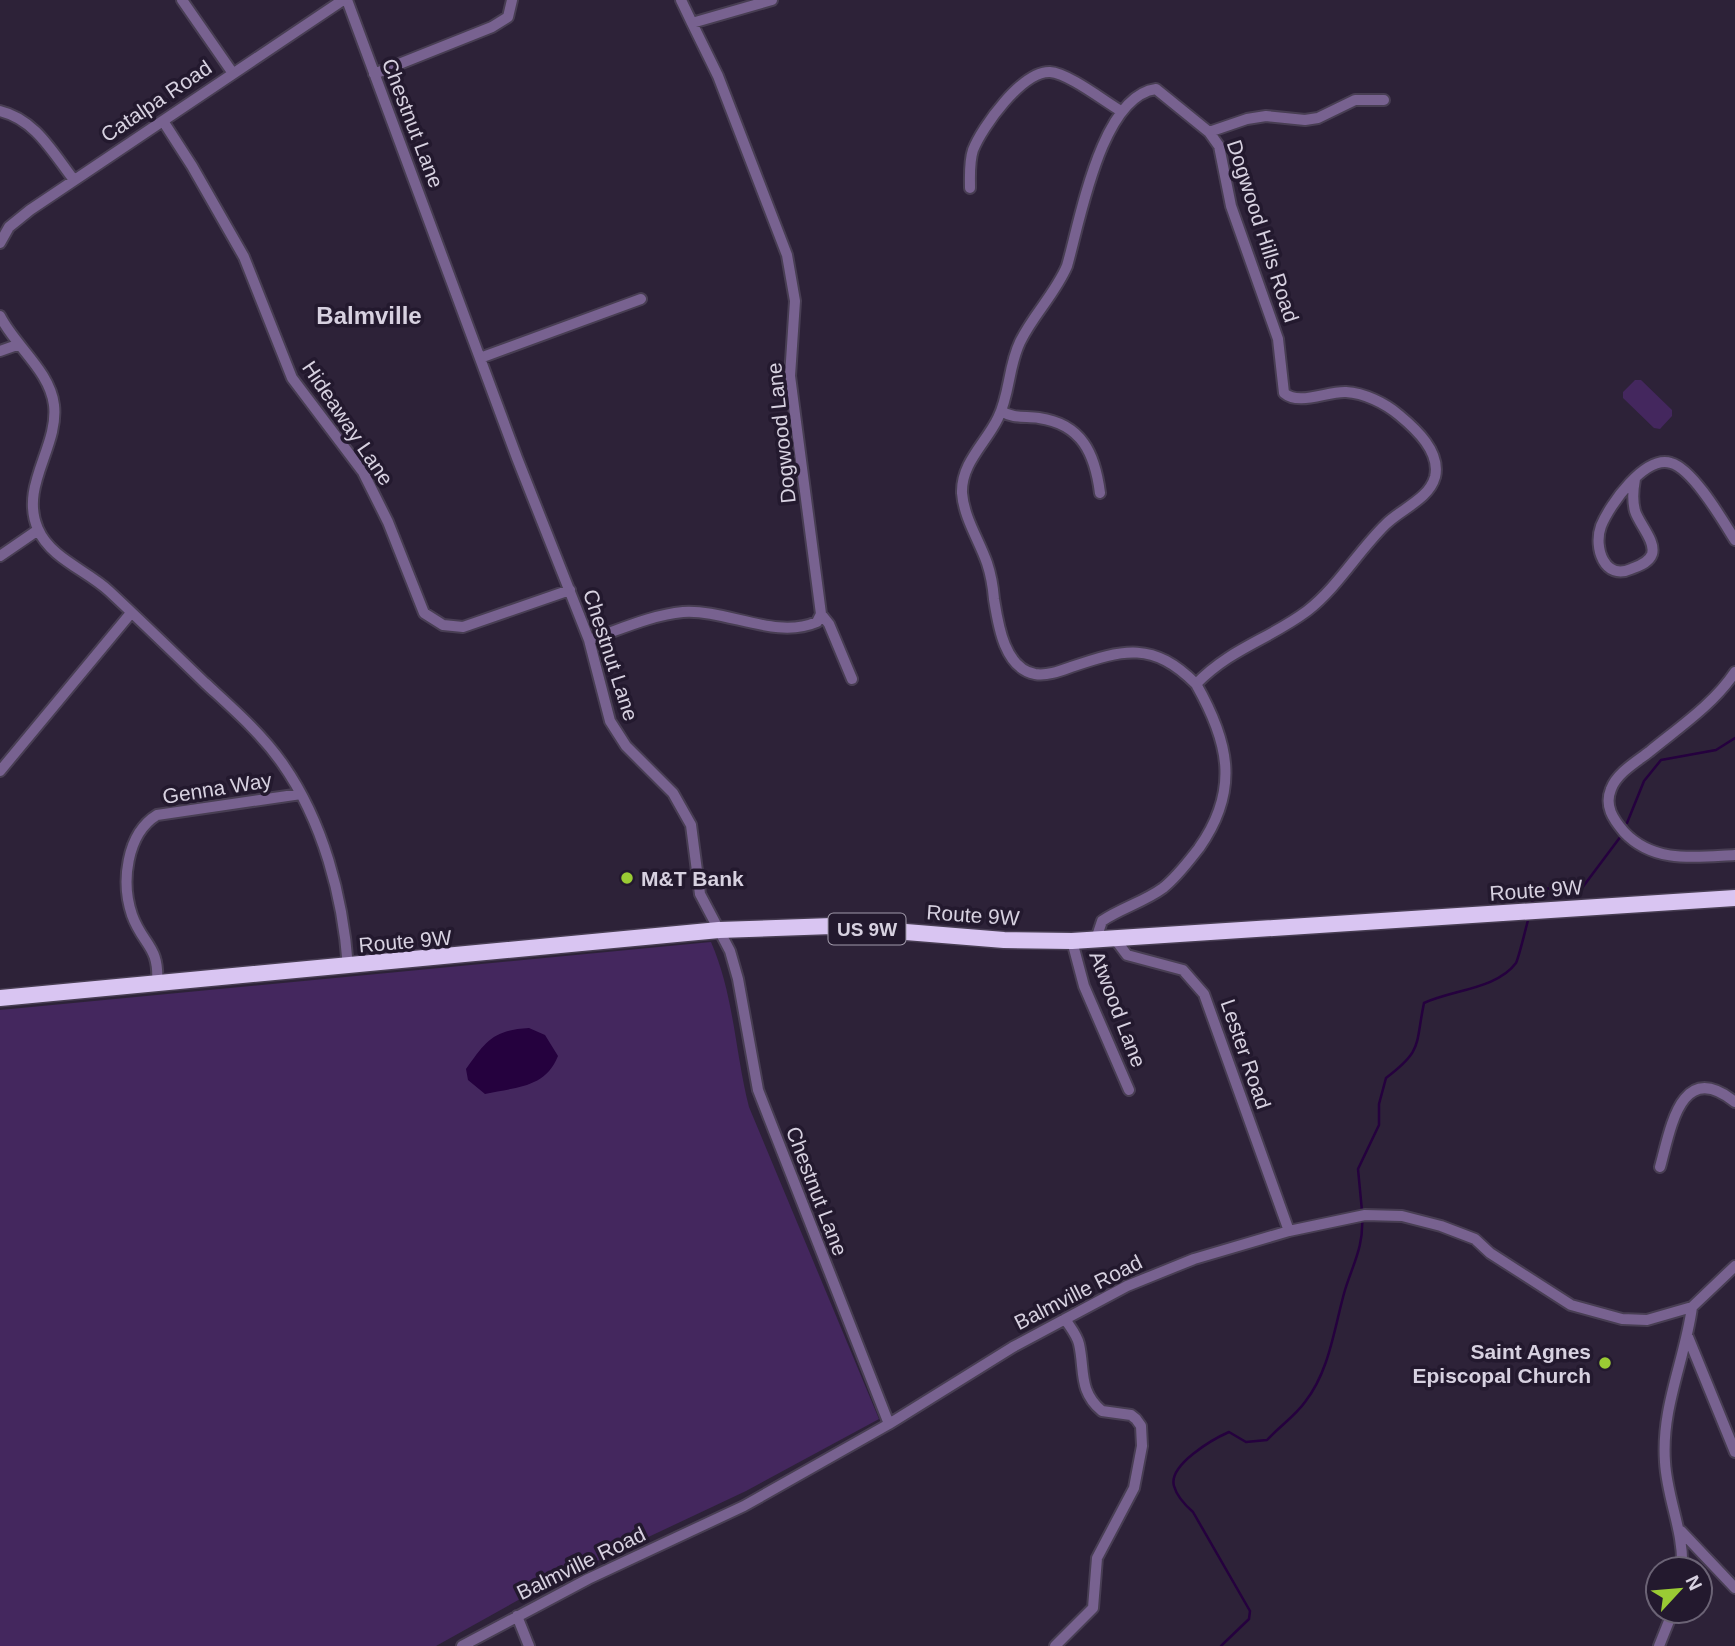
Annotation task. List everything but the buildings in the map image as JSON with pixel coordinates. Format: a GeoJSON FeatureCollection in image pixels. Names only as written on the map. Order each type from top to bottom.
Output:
{"type":"FeatureCollection","features":[{"type":"Feature","properties":{"kind":"highway","name":"Route 9W"},"geometry":{"type":"LineString","coordinates":[[0,998],[719,930],[832,926],[1004,940],[1072,941],[1735,898]]}},
{"type":"Feature","properties":{"kind":"street"},"geometry":{"type":"LineString","coordinates":[[182,0],[232,72]]}},
{"type":"Feature","properties":{"kind":"street","name":"Catalpa Road"},"geometry":{"type":"LineString","coordinates":[[0,243],[9,227],[74,180],[232,72],[345,0]]}},
{"type":"Feature","properties":{"kind":"street","name":"Chestnut Lane"},"geometry":{"type":"LineString","coordinates":[[345,0],[589,640],[603,699],[616,733],[684,806],[691,825],[701,894],[730,951],[738,979],[758,1090],[889,1424]]}},
{"type":"Feature","properties":{"kind":"street"},"geometry":{"type":"LineString","coordinates":[[374,74],[492,27],[508,18],[512,0]]}},
{"type":"Feature","properties":{"kind":"street","name":"Dogwood Lane"},"geometry":{"type":"LineString","coordinates":[[681,0],[718,76],[787,255],[793,281],[790,376],[821,614]]}},
{"type":"Feature","properties":{"kind":"street"},"geometry":{"type":"LineString","coordinates":[[692,23],[772,0]]}},
{"type":"Feature","properties":{"kind":"street"},"geometry":{"type":"LineString","coordinates":[[970,188],[973,149],[1014,89],[1028,79],[1042,73],[1056,74],[1121,111]]}},
{"type":"Feature","properties":{"kind":"street","name":"Dogwood Hills Road"},"geometry":{"type":"LineString","coordinates":[[1096,939],[1102,921],[1154,894],[1179,873],[1203,842],[1220,811],[1227,778],[1223,749],[1213,715],[1196,684],[1181,669],[1151,653],[1119,653],[1045,674],[1033,674],[1014,660],[1002,637],[987,562],[963,497],[966,470],[1001,411],[1014,356],[1027,328],[1060,281],[1099,156],[1121,111],[1136,96],[1156,89],[1209,132],[1221,151],[1231,206],[1278,339],[1284,393],[1294,398],[1349,392],[1373,399],[1415,429],[1426,442],[1436,467],[1429,490],[1388,522],[1317,602],[1276,631],[1228,654],[1196,684]]}},
{"type":"Feature","properties":{"kind":"street"},"geometry":{"type":"LineString","coordinates":[[1209,132],[1247,119],[1266,116],[1305,120],[1318,118],[1355,100],[1384,100]]}},
{"type":"Feature","properties":{"kind":"street"},"geometry":{"type":"LineString","coordinates":[[0,111],[13,114],[37,133],[74,180]]}},
{"type":"Feature","properties":{"kind":"street","name":"Hideaway Lane"},"geometry":{"type":"LineString","coordinates":[[163,121],[244,257],[292,378],[367,480],[424,613],[443,625],[463,627],[570,590]]}},
{"type":"Feature","properties":{"kind":"street"},"geometry":{"type":"LineString","coordinates":[[480,358],[641,299]]}},
{"type":"Feature","properties":{"kind":"street"},"geometry":{"type":"LineString","coordinates":[[0,316],[17,345],[48,385],[54,404],[49,437],[34,490],[38,530],[60,555],[107,589],[250,726],[282,763],[301,794],[335,883],[345,929],[348,967]]}},
{"type":"Feature","properties":{"kind":"street"},"geometry":{"type":"LineString","coordinates":[[0,351],[17,345]]}},
{"type":"Feature","properties":{"kind":"street"},"geometry":{"type":"LineString","coordinates":[[1001,411],[1020,418],[1038,418],[1071,428],[1094,461],[1100,493]]}},
{"type":"Feature","properties":{"kind":"street"},"geometry":{"type":"LineString","coordinates":[[1635,479],[1632,496],[1635,511],[1651,541],[1653,552],[1648,560],[1638,566],[1620,574],[1613,572],[1605,564],[1598,538],[1601,526],[1614,504],[1635,479],[1651,464],[1674,463],[1707,499],[1735,540]]}},
{"type":"Feature","properties":{"kind":"street"},"geometry":{"type":"LineString","coordinates":[[0,556],[38,530]]}},
{"type":"Feature","properties":{"kind":"street"},"geometry":{"type":"LineString","coordinates":[[589,640],[662,615],[684,612],[793,628],[817,622],[821,614],[829,624],[852,679]]}},
{"type":"Feature","properties":{"kind":"street"},"geometry":{"type":"LineString","coordinates":[[0,771],[131,613]]}},
{"type":"Feature","properties":{"kind":"street"},"geometry":{"type":"LineString","coordinates":[[1735,672],[1695,714],[1617,778],[1608,802],[1610,814],[1619,826],[1645,848],[1666,856],[1685,858],[1735,855]]}},
{"type":"Feature","properties":{"kind":"street","name":"Genna Way"},"geometry":{"type":"LineString","coordinates":[[157,985],[156,956],[133,918],[128,890],[128,863],[143,827],[157,816],[301,794]]}},
{"type":"Feature","properties":{"kind":"street","name":"Lester Road"},"geometry":{"type":"LineString","coordinates":[[1115,939],[1127,955],[1183,970],[1204,993],[1289,1231]]}},
{"type":"Feature","properties":{"kind":"street","name":"Atwood Lane"},"geometry":{"type":"LineString","coordinates":[[1072,941],[1084,986],[1129,1090]]}},
{"type":"Feature","properties":{"kind":"street"},"geometry":{"type":"LineString","coordinates":[[1660,1167],[1671,1128],[1683,1100],[1693,1089],[1705,1086],[1719,1089],[1735,1102]]}},
{"type":"Feature","properties":{"kind":"street","name":"Balmville Road"},"geometry":{"type":"LineString","coordinates":[[462,1646],[517,1616],[744,1506],[889,1424],[1065,1319],[1171,1267],[1289,1231],[1360,1216],[1418,1219],[1465,1234],[1553,1296],[1591,1312],[1622,1319],[1647,1320],[1692,1307],[1735,1266]]}},
{"type":"Feature","properties":{"kind":"street"},"geometry":{"type":"LineString","coordinates":[[1682,1555],[1681,1531],[1668,1487],[1665,1425],[1670,1396],[1688,1336],[1692,1307]]}},
{"type":"Feature","properties":{"kind":"street"},"geometry":{"type":"LineString","coordinates":[[1055,1646],[1093,1608],[1097,1558],[1134,1488],[1142,1446],[1141,1426],[1136,1419],[1131,1415],[1102,1411],[1087,1395],[1080,1371],[1079,1346],[1065,1319]]}},
{"type":"Feature","properties":{"kind":"street"},"geometry":{"type":"LineString","coordinates":[[1688,1336],[1735,1452]]}},
{"type":"Feature","properties":{"kind":"street"},"geometry":{"type":"LineString","coordinates":[[1681,1531],[1735,1588]]}},
{"type":"Feature","properties":{"kind":"street"},"geometry":{"type":"LineString","coordinates":[[517,1616],[528,1646]]}},
{"type":"Feature","properties":{"kind":"street"},"geometry":{"type":"LineString","coordinates":[[1659,1646],[1667,1625]]}},
{"type":"Feature","properties":{"kind":"shaded area"},"geometry":{"type":"Polygon","coordinates":[[[1635,380],[1641,380],[1672,410],[1672,416],[1660,429],[1654,428],[1623,398],[1623,392],[1635,380]]]}},
{"type":"Feature","properties":{"kind":"shaded area"},"geometry":{"type":"Polygon","coordinates":[[[711,942],[725,982],[749,1107],[879,1419],[746,1491],[538,1589],[436,1646],[0,1646],[0,1010],[711,942]]]}},
{"type":"Feature","properties":{"kind":"shaded area"},"geometry":{"type":"Polygon","coordinates":[[[529,1028],[545,1035],[558,1056],[545,1075],[528,1085],[485,1094],[468,1080],[466,1069],[485,1044],[507,1031],[529,1028]]]}},
{"type":"Feature","properties":{"kind":"waterway"},"geometry":{"type":"LineString","coordinates":[[1627,823],[1644,781],[1661,760],[1716,750],[1735,738]]}},
{"type":"Feature","properties":{"kind":"waterway"},"geometry":{"type":"LineString","coordinates":[[1532,903],[1534,896],[1545,889],[1562,886],[1582,888],[1621,836]]}},
{"type":"Feature","properties":{"kind":"waterway"},"geometry":{"type":"LineString","coordinates":[[1362,1211],[1358,1169],[1379,1125],[1379,1104],[1386,1078],[1412,1053],[1418,1038],[1424,1003],[1486,984],[1508,972],[1516,963],[1528,920]]}},
{"type":"Feature","properties":{"kind":"waterway"},"geometry":{"type":"LineString","coordinates":[[1221,1646],[1249,1619],[1250,1611],[1193,1512],[1177,1494],[1174,1478],[1193,1454],[1229,1432],[1246,1442],[1267,1440],[1305,1402],[1326,1363],[1345,1290],[1360,1246],[1362,1217]]}},
{"type":"Feature","properties":{"kind":"place","name":"M&T Bank"},"geometry":{"type":"Point","coordinates":[627,878]}},
{"type":"Feature","properties":{"kind":"place","name":"Saint Agnes Episcopal Church"},"geometry":{"type":"Point","coordinates":[1605,1363]}},
{"type":"Feature","properties":{"kind":"district","name":"Balmville"},"geometry":{"type":"Point","coordinates":[369,315]}}]}
